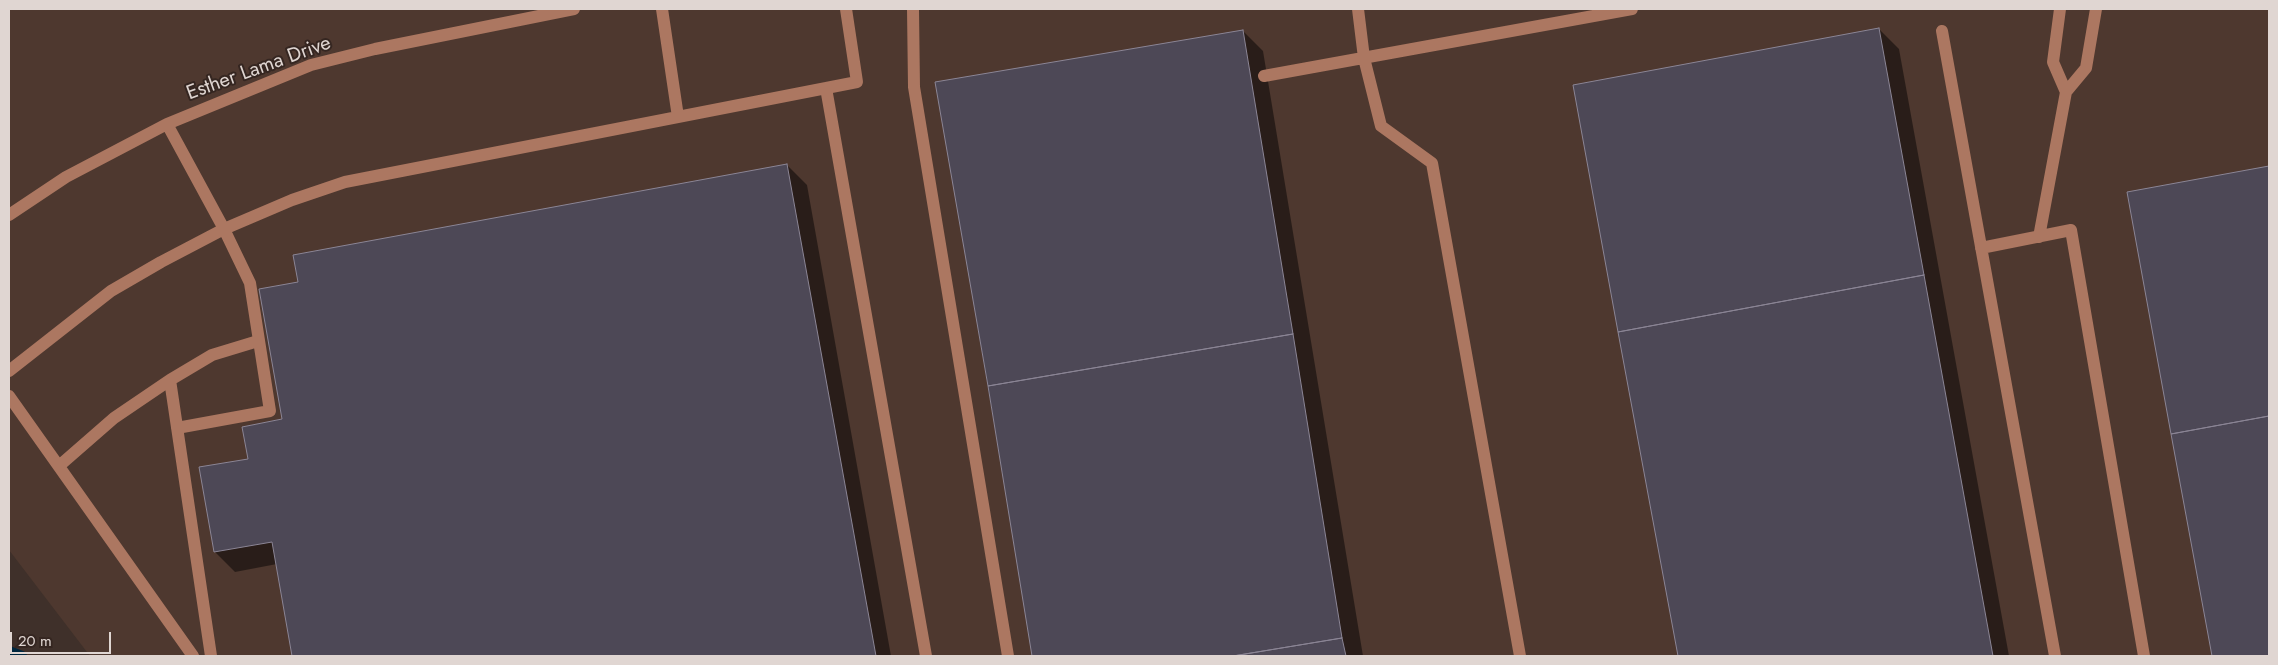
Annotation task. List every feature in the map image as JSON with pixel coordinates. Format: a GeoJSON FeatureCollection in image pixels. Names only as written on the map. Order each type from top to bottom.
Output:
{"type":"FeatureCollection","features":[{"type":"Feature","properties":{"kind":"street","name":"Esther Lama Drive"},"geometry":{"type":"LineString","coordinates":[[9,215],[66,177],[167,124],[311,65],[375,49],[574,9]]}},
{"type":"Feature","properties":{"kind":"street"},"geometry":{"type":"LineString","coordinates":[[662,9],[678,117]]}},
{"type":"Feature","properties":{"kind":"street"},"geometry":{"type":"LineString","coordinates":[[9,371],[111,291],[224,229],[292,200],[345,182],[857,82],[846,9]]}},
{"type":"Feature","properties":{"kind":"street"},"geometry":{"type":"LineString","coordinates":[[913,9],[914,87],[1008,656]]}},
{"type":"Feature","properties":{"kind":"street"},"geometry":{"type":"LineString","coordinates":[[1358,9],[1364,58],[1381,126],[1432,163],[1520,656]]}},
{"type":"Feature","properties":{"kind":"street"},"geometry":{"type":"LineString","coordinates":[[1264,76],[1632,9]]}},
{"type":"Feature","properties":{"kind":"street"},"geometry":{"type":"LineString","coordinates":[[2060,9],[2053,62],[2066,92]]}},
{"type":"Feature","properties":{"kind":"street"},"geometry":{"type":"LineString","coordinates":[[2039,237],[2066,92],[2086,68],[2096,9]]}},
{"type":"Feature","properties":{"kind":"street"},"geometry":{"type":"LineString","coordinates":[[1942,31],[2055,656]]}},
{"type":"Feature","properties":{"kind":"street"},"geometry":{"type":"LineString","coordinates":[[826,88],[926,656]]}},
{"type":"Feature","properties":{"kind":"street"},"geometry":{"type":"LineString","coordinates":[[167,124],[224,229],[250,283],[270,411],[177,428]]}},
{"type":"Feature","properties":{"kind":"street"},"geometry":{"type":"LineString","coordinates":[[1981,248],[2071,230],[2144,656]]}},
{"type":"Feature","properties":{"kind":"street"},"geometry":{"type":"LineString","coordinates":[[59,466],[114,418],[170,380],[212,355],[258,340]]}},
{"type":"Feature","properties":{"kind":"street"},"geometry":{"type":"LineString","coordinates":[[170,380],[211,656]]}},
{"type":"Feature","properties":{"kind":"street"},"geometry":{"type":"LineString","coordinates":[[9,396],[194,656]]}},
{"type":"Feature","properties":{"kind":"shaded area"},"geometry":{"type":"Polygon","coordinates":[[[9,9],[2269,9],[2269,656],[90,656],[9,550],[9,9]]]}},
{"type":"Feature","properties":{"kind":"building"},"geometry":{"type":"Polygon","coordinates":[[[1879,28],[1924,275],[1618,332],[1573,85],[1879,28]]]}},
{"type":"Feature","properties":{"kind":"building"},"geometry":{"type":"Polygon","coordinates":[[[1243,30],[1293,334],[988,386],[935,82],[1243,30]]]}},
{"type":"Feature","properties":{"kind":"building"},"geometry":{"type":"Polygon","coordinates":[[[787,164],[876,656],[292,656],[272,542],[214,552],[199,467],[248,459],[242,427],[282,419],[259,289],[298,282],[293,255],[787,164]]]}},
{"type":"Feature","properties":{"kind":"building"},"geometry":{"type":"Polygon","coordinates":[[[2269,166],[2269,416],[2171,434],[2127,192],[2269,166]]]}},
{"type":"Feature","properties":{"kind":"building"},"geometry":{"type":"Polygon","coordinates":[[[1924,275],[1993,656],[1678,656],[1618,332],[1924,275]]]}},
{"type":"Feature","properties":{"kind":"building"},"geometry":{"type":"Polygon","coordinates":[[[1293,334],[1342,638],[1233,656],[1032,656],[988,386],[1293,334]]]}},
{"type":"Feature","properties":{"kind":"building"},"geometry":{"type":"Polygon","coordinates":[[[2269,416],[2269,656],[2212,656],[2171,434],[2269,416]]]}},
{"type":"Feature","properties":{"kind":"building"},"geometry":{"type":"Polygon","coordinates":[[[1342,638],[1346,656],[1233,656],[1342,638]]]}},
{"type":"Feature","properties":{"kind":"waterway"},"geometry":{"type":"LineString","coordinates":[[9,651],[22,656]]}}]}
